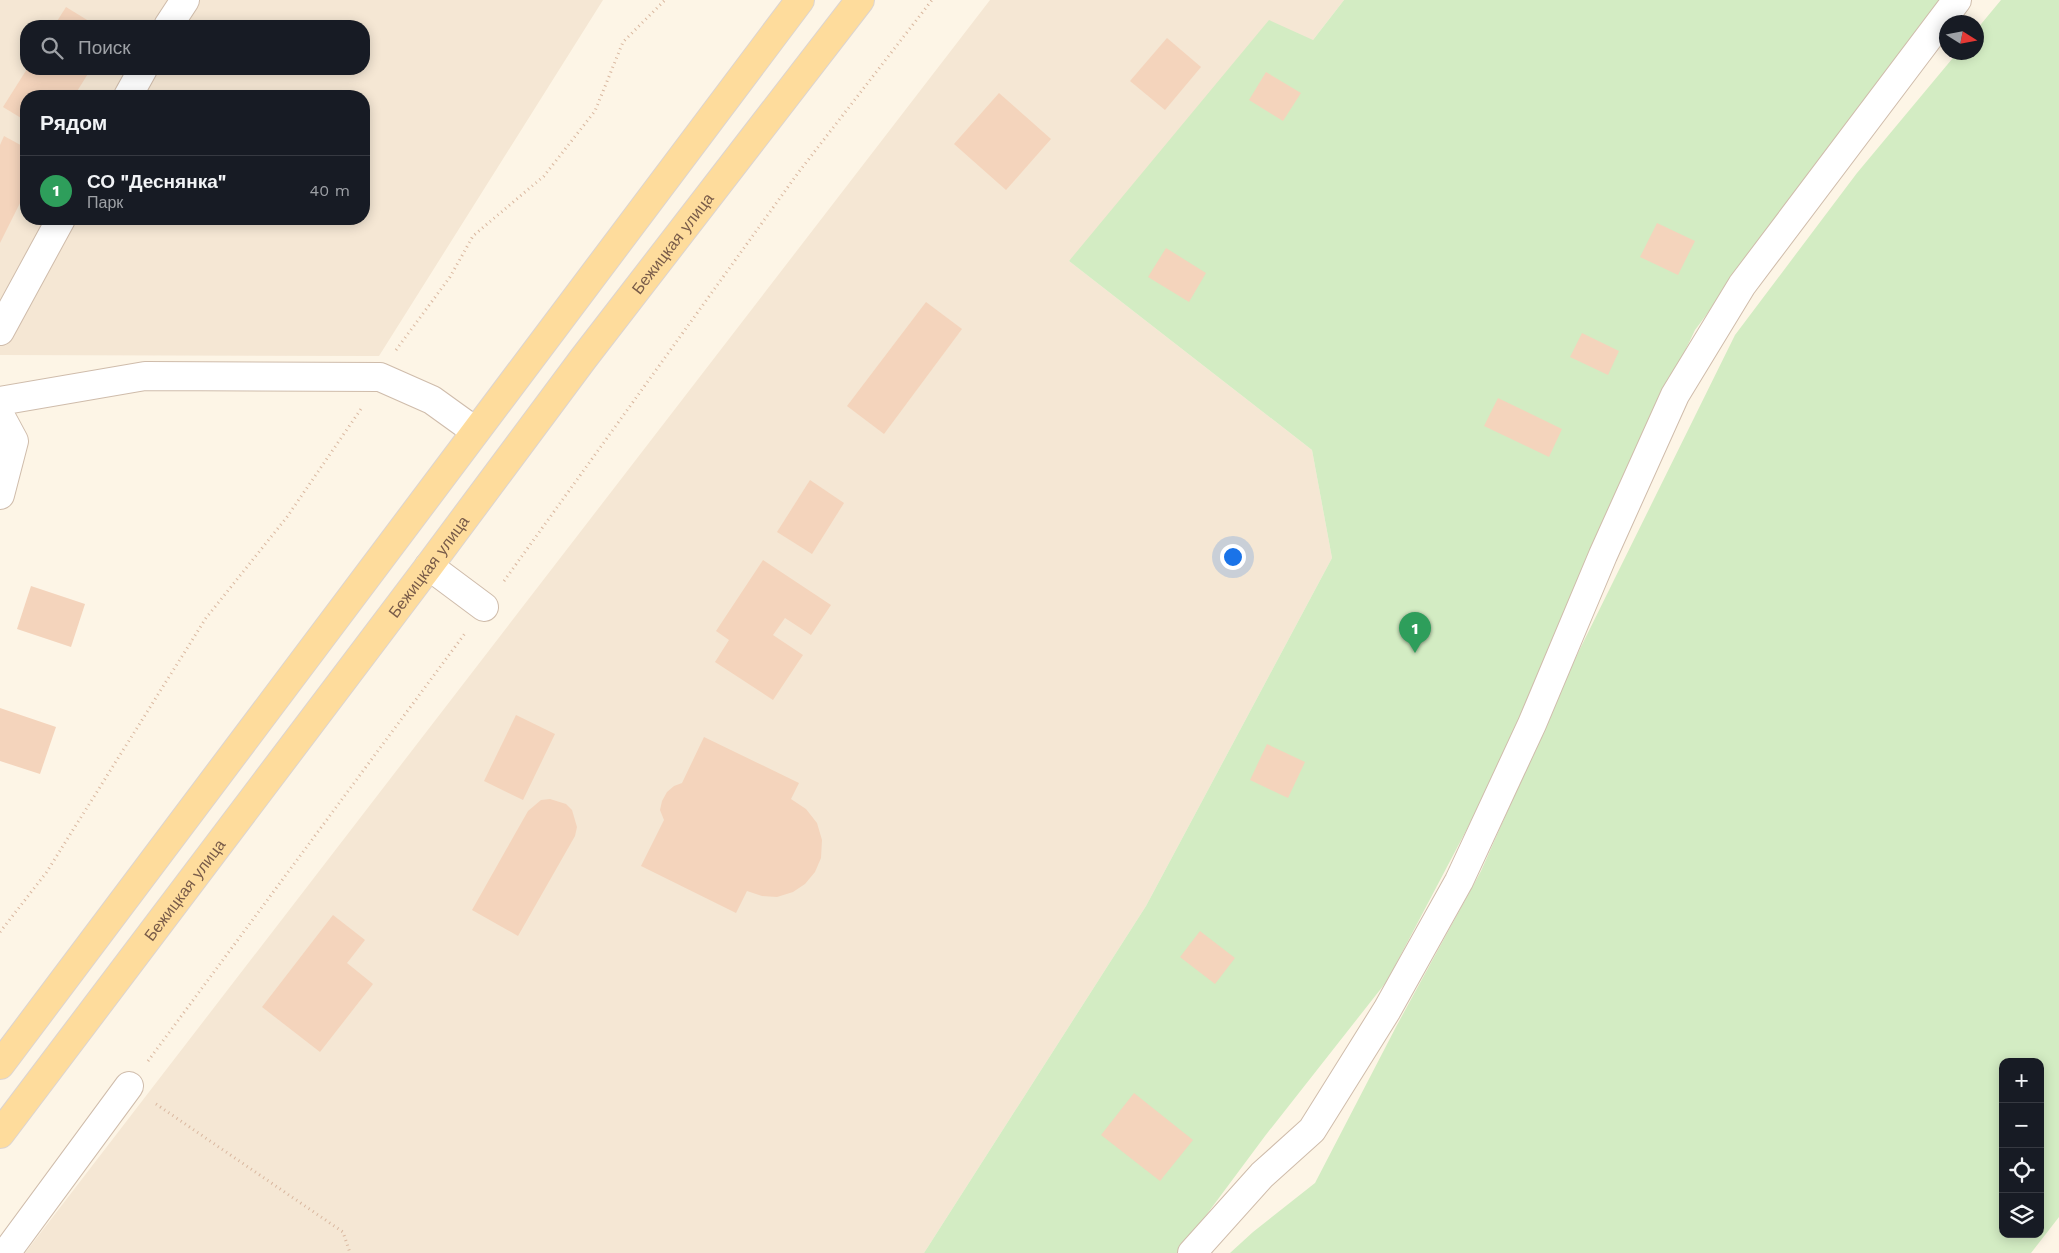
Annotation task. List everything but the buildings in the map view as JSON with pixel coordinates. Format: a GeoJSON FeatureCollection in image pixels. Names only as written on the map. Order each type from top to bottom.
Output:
{"type":"FeatureCollection","features":[{"type":"Feature","properties":{"kind":"main road"},"geometry":{"type":"LineString","coordinates":[[0,1065],[800,0]]}},
{"type":"Feature","properties":{"kind":"main road","name":"Бежицкая улица"},"geometry":{"type":"LineString","coordinates":[[0,1134],[583,359],[860,0]]}},
{"type":"Feature","properties":{"kind":"street"},"geometry":{"type":"LineString","coordinates":[[172,20],[185,0]]}},
{"type":"Feature","properties":{"kind":"street"},"geometry":{"type":"LineString","coordinates":[[1192,1253],[1262,1175],[1312,1130],[1387,1010],[1459,882],[1532,724],[1603,555],[1676,394],[1742,285],[1957,0]]}},
{"type":"Feature","properties":{"kind":"street"},"geometry":{"type":"LineString","coordinates":[[131,90],[140,75]]}},
{"type":"Feature","properties":{"kind":"street"},"geometry":{"type":"LineString","coordinates":[[0,331],[58,225]]}},
{"type":"Feature","properties":{"kind":"street"},"geometry":{"type":"LineString","coordinates":[[0,401],[145,376],[380,377],[432,400],[475,431]]}},
{"type":"Feature","properties":{"kind":"street"},"geometry":{"type":"LineString","coordinates":[[0,415],[14,441],[0,495]]}},
{"type":"Feature","properties":{"kind":"street"},"geometry":{"type":"LineString","coordinates":[[429,566],[484,607]]}},
{"type":"Feature","properties":{"kind":"street"},"geometry":{"type":"LineString","coordinates":[[6,1253],[129,1086]]}},
{"type":"Feature","properties":{"kind":"path"},"geometry":{"type":"LineString","coordinates":[[0,932],[46,873],[206,618],[287,517],[351,426],[391,357],[450,277],[473,236],[544,176],[595,111],[623,42],[665,0]]}},
{"type":"Feature","properties":{"kind":"path"},"geometry":{"type":"LineString","coordinates":[[350,1253],[343,1232],[129,1086],[484,607],[798,173],[932,0]]}},
{"type":"Feature","properties":{"kind":"shaded area"},"geometry":{"type":"Polygon","coordinates":[[[0,0],[603,0],[379,356],[0,355],[0,0]]]}},
{"type":"Feature","properties":{"kind":"shaded area"},"geometry":{"type":"Polygon","coordinates":[[[990,0],[1344,0],[1313,40],[1069,261],[1312,450],[1332,558],[1146,906],[924,1253],[25,1253],[990,0]]]}},
{"type":"Feature","properties":{"kind":"green space"},"geometry":{"type":"Polygon","coordinates":[[[1344,0],[1941,0],[1695,330],[1599,530],[1509,749],[1387,981],[1265,1136],[1178,1253],[924,1253],[1146,906],[1332,558],[1312,450],[1069,261],[1269,20],[1313,40],[1344,0]]]}},
{"type":"Feature","properties":{"kind":"green space"},"geometry":{"type":"Polygon","coordinates":[[[2001,0],[2059,0],[2059,1217],[2044,1236],[2044,1058],[1999,1058],[1999,1238],[2043,1238],[2031,1253],[1230,1253],[1253,1232],[1315,1183],[1397,1025],[1481,871],[1573,663],[1735,335],[1857,173],[1951,60],[1984,60],[1984,21],[2001,0]]]}},
{"type":"Feature","properties":{"kind":"place","name":"СО \"Деснянка\""},"geometry":{"type":"Point","coordinates":[1415,653]}}]}
